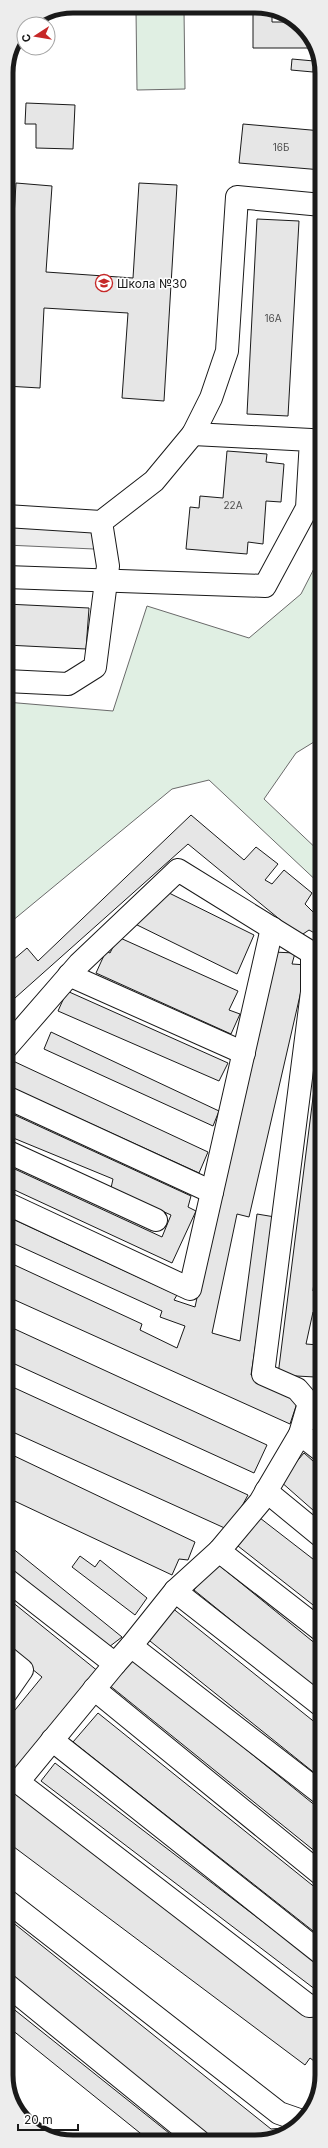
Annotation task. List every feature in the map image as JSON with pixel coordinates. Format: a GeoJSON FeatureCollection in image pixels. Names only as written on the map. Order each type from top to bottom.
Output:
{"type":"FeatureCollection","features":[{"type":"Feature","properties":{"kind":"lane"},"geometry":{"type":"LineString","coordinates":[[13,516],[102,522],[154,481],[193,434],[211,398],[227,351],[237,197],[315,204]]}},
{"type":"Feature","properties":{"kind":"lane"},"geometry":{"type":"LineString","coordinates":[[13,577],[265,586],[307,508],[311,440],[193,434]]}},
{"type":"Feature","properties":{"kind":"lane"},"geometry":{"type":"LineString","coordinates":[[13,681],[68,684],[95,668],[108,566],[102,522]]}},
{"type":"Feature","properties":{"kind":"lane"},"geometry":{"type":"LineString","coordinates":[[13,1040],[79,964],[178,870],[312,953],[312,992],[263,1374],[297,1389],[309,1404],[300,1434],[260,1502],[219,1551],[175,1591],[18,1782],[309,2006],[315,2006]]}},
{"type":"Feature","properties":{"kind":"lane"},"geometry":{"type":"LineString","coordinates":[[13,1205],[190,1289],[272,928]]}},
{"type":"Feature","properties":{"kind":"lane"},"geometry":{"type":"LineString","coordinates":[[69,975],[244,1053]]}},
{"type":"Feature","properties":{"kind":"lane"},"geometry":{"type":"LineString","coordinates":[[13,1100],[212,1192]]}},
{"type":"Feature","properties":{"kind":"lane"},"geometry":{"type":"LineString","coordinates":[[13,1154],[156,1220]]}},
{"type":"Feature","properties":{"kind":"lane"},"geometry":{"type":"LineString","coordinates":[[300,1434],[315,1446]]}},
{"type":"Feature","properties":{"kind":"lane"},"geometry":{"type":"LineString","coordinates":[[266,1492],[315,1531]]}},
{"type":"Feature","properties":{"kind":"lane"},"geometry":{"type":"LineString","coordinates":[[219,1551],[315,1625]]}},
{"type":"Feature","properties":{"kind":"lane"},"geometry":{"type":"LineString","coordinates":[[13,1584],[115,1664]]}},
{"type":"Feature","properties":{"kind":"lane"},"geometry":{"type":"LineString","coordinates":[[175,1591],[315,1701]]}},
{"type":"Feature","properties":{"kind":"lane"},"geometry":{"type":"LineString","coordinates":[[131,1646],[315,1789]]}},
{"type":"Feature","properties":{"kind":"lane"},"geometry":{"type":"LineString","coordinates":[[13,1663],[22,1670],[13,1683]]}},
{"type":"Feature","properties":{"kind":"lane"},"geometry":{"type":"LineString","coordinates":[[94,1689],[315,1869]]}},
{"type":"Feature","properties":{"kind":"lane"},"geometry":{"type":"LineString","coordinates":[[52,1740],[315,1948]]}},
{"type":"Feature","properties":{"kind":"lane"},"geometry":{"type":"LineString","coordinates":[[13,1905],[279,2113],[295,2119]]}},
{"type":"Feature","properties":{"kind":"lane"},"geometry":{"type":"LineString","coordinates":[[13,1990],[192,2135]]}},
{"type":"Feature","properties":{"kind":"green space"},"geometry":{"type":"Polygon","coordinates":[[[136,13],[184,13],[185,89],[137,90],[136,13]]]}},
{"type":"Feature","properties":{"kind":"green space"},"geometry":{"type":"Polygon","coordinates":[[[315,567],[315,741],[296,753],[264,799],[315,847],[315,879],[209,780],[172,789],[13,920],[13,703],[113,711],[147,606],[249,638],[301,594],[315,567]]]}},
{"type":"Feature","properties":{"kind":"shaded area"},"geometry":{"type":"Polygon","coordinates":[[[13,527],[95,531],[94,549],[13,545],[13,527]]]}},
{"type":"Feature","properties":{"kind":"building"},"geometry":{"type":"Polygon","coordinates":[[[253,13],[255,13],[272,16],[272,22],[286,22],[300,34],[309,48],[253,48],[253,13]]]}},
{"type":"Feature","properties":{"kind":"building"},"geometry":{"type":"Polygon","coordinates":[[[292,59],[314,61],[313,72],[291,70],[292,59]]]}},
{"type":"Feature","properties":{"kind":"building"},"geometry":{"type":"Polygon","coordinates":[[[26,103],[75,105],[73,149],[36,148],[36,124],[25,124],[26,103]]]}},
{"type":"Feature","properties":{"kind":"building"},"geometry":{"type":"Polygon","coordinates":[[[243,124],[315,130],[315,169],[239,163],[243,124]]]}},
{"type":"Feature","properties":{"kind":"building"},"geometry":{"type":"Polygon","coordinates":[[[16,183],[52,186],[46,272],[133,278],[139,183],[177,185],[164,401],[122,398],[128,313],[44,308],[40,388],[13,386],[13,234],[16,183]]]}},
{"type":"Feature","properties":{"kind":"building"},"geometry":{"type":"Polygon","coordinates":[[[257,219],[299,221],[288,416],[247,414],[257,219]]]}},
{"type":"Feature","properties":{"kind":"building"},"geometry":{"type":"Polygon","coordinates":[[[227,451],[267,454],[266,462],[284,464],[281,502],[266,501],[263,544],[248,542],[247,554],[186,549],[190,507],[199,508],[200,496],[223,498],[227,451]]]}},
{"type":"Feature","properties":{"kind":"building"},"geometry":{"type":"Polygon","coordinates":[[[13,604],[89,608],[86,649],[13,645],[13,604]]]}},
{"type":"Feature","properties":{"kind":"building"},"geometry":{"type":"Polygon","coordinates":[[[191,815],[244,860],[256,847],[278,864],[265,880],[272,884],[284,870],[312,893],[305,904],[315,914],[315,933],[309,930],[300,936],[188,844],[13,1000],[13,960],[27,948],[38,961],[191,815]]]}},
{"type":"Feature","properties":{"kind":"building"},"geometry":{"type":"Polygon","coordinates":[[[165,891],[254,935],[237,974],[129,921],[165,891]]]}},
{"type":"Feature","properties":{"kind":"building"},"geometry":{"type":"Polygon","coordinates":[[[118,937],[238,991],[229,1010],[240,1014],[231,1034],[96,973],[106,951],[110,953],[118,937]]]}},
{"type":"Feature","properties":{"kind":"building"},"geometry":{"type":"Polygon","coordinates":[[[273,952],[295,953],[292,964],[307,965],[249,1217],[237,1214],[212,1333],[240,1341],[257,1214],[275,1217],[251,1375],[299,1397],[290,1424],[13,1299],[13,1264],[142,1324],[140,1330],[177,1348],[185,1326],[160,1317],[162,1311],[13,1243],[13,1219],[177,1295],[174,1300],[195,1307],[273,952]]]}},
{"type":"Feature","properties":{"kind":"building"},"geometry":{"type":"Polygon","coordinates":[[[67,991],[228,1063],[219,1081],[58,1011],[67,991]]]}},
{"type":"Feature","properties":{"kind":"building"},"geometry":{"type":"Polygon","coordinates":[[[51,1032],[219,1111],[213,1126],[44,1049],[51,1032]]]}},
{"type":"Feature","properties":{"kind":"building"},"geometry":{"type":"Polygon","coordinates":[[[13,1061],[208,1152],[199,1173],[13,1088],[13,1061]]]}},
{"type":"Feature","properties":{"kind":"building"},"geometry":{"type":"Polygon","coordinates":[[[315,1082],[315,1274],[313,1291],[315,1291],[315,1312],[313,1312],[306,1344],[315,1345],[315,1377],[278,1375],[315,1082]]]}},
{"type":"Feature","properties":{"kind":"building"},"geometry":{"type":"Polygon","coordinates":[[[13,1114],[191,1196],[188,1207],[196,1211],[172,1263],[13,1189],[13,1168],[162,1237],[171,1215],[111,1188],[113,1179],[13,1138],[13,1114]]]}},
{"type":"Feature","properties":{"kind":"building"},"geometry":{"type":"Polygon","coordinates":[[[13,1328],[267,1445],[254,1473],[13,1363],[13,1328]]]}},
{"type":"Feature","properties":{"kind":"building"},"geometry":{"type":"Polygon","coordinates":[[[13,1387],[248,1495],[229,1530],[13,1432],[13,1387]]]}},
{"type":"Feature","properties":{"kind":"building"},"geometry":{"type":"Polygon","coordinates":[[[304,1453],[315,1463],[315,1512],[280,1481],[304,1453]]]}},
{"type":"Feature","properties":{"kind":"building"},"geometry":{"type":"Polygon","coordinates":[[[13,1455],[195,1542],[188,1560],[179,1559],[172,1575],[13,1500],[13,1455]]]}},
{"type":"Feature","properties":{"kind":"building"},"geometry":{"type":"Polygon","coordinates":[[[260,1518],[315,1561],[315,1606],[238,1546],[260,1518]]]}},
{"type":"Feature","properties":{"kind":"building"},"geometry":{"type":"Polygon","coordinates":[[[13,1549],[122,1637],[105,1650],[13,1578],[13,1549]]]}},
{"type":"Feature","properties":{"kind":"building"},"geometry":{"type":"Polygon","coordinates":[[[80,1556],[95,1567],[100,1560],[147,1598],[135,1615],[72,1567],[80,1556]]]}},
{"type":"Feature","properties":{"kind":"building"},"geometry":{"type":"Polygon","coordinates":[[[215,1562],[315,1643],[315,1688],[194,1590],[215,1562]]]}},
{"type":"Feature","properties":{"kind":"building"},"geometry":{"type":"Polygon","coordinates":[[[13,1603],[99,1672],[13,1777],[13,1712],[42,1677],[13,1654],[13,1603]]]}},
{"type":"Feature","properties":{"kind":"building"},"geometry":{"type":"Polygon","coordinates":[[[171,1607],[315,1722],[315,1773],[145,1637],[171,1607]]]}},
{"type":"Feature","properties":{"kind":"building"},"geometry":{"type":"Polygon","coordinates":[[[132,1657],[315,1805],[315,1851],[109,1685],[132,1657]]]}},
{"type":"Feature","properties":{"kind":"building"},"geometry":{"type":"Polygon","coordinates":[[[98,1713],[315,1887],[315,1932],[73,1742],[98,1713]]]}},
{"type":"Feature","properties":{"kind":"building"},"geometry":{"type":"Polygon","coordinates":[[[55,1763],[315,1962],[315,1989],[41,1781],[55,1763]]]}},
{"type":"Feature","properties":{"kind":"building"},"geometry":{"type":"Polygon","coordinates":[[[13,1783],[315,2012],[315,2062],[310,2058],[305,2065],[13,1846],[13,1783]]]}},
{"type":"Feature","properties":{"kind":"building"},"geometry":{"type":"Polygon","coordinates":[[[13,1923],[271,2129],[282,2128],[259,2135],[202,2135],[13,1980],[13,1923]]]}},
{"type":"Feature","properties":{"kind":"building"},"geometry":{"type":"Polygon","coordinates":[[[13,2009],[171,2135],[143,2135],[13,2031],[13,2009]]]}},
{"type":"Feature","properties":{"kind":"place","name":"Школа №30"},"geometry":{"type":"Point","coordinates":[104,283]}}]}
